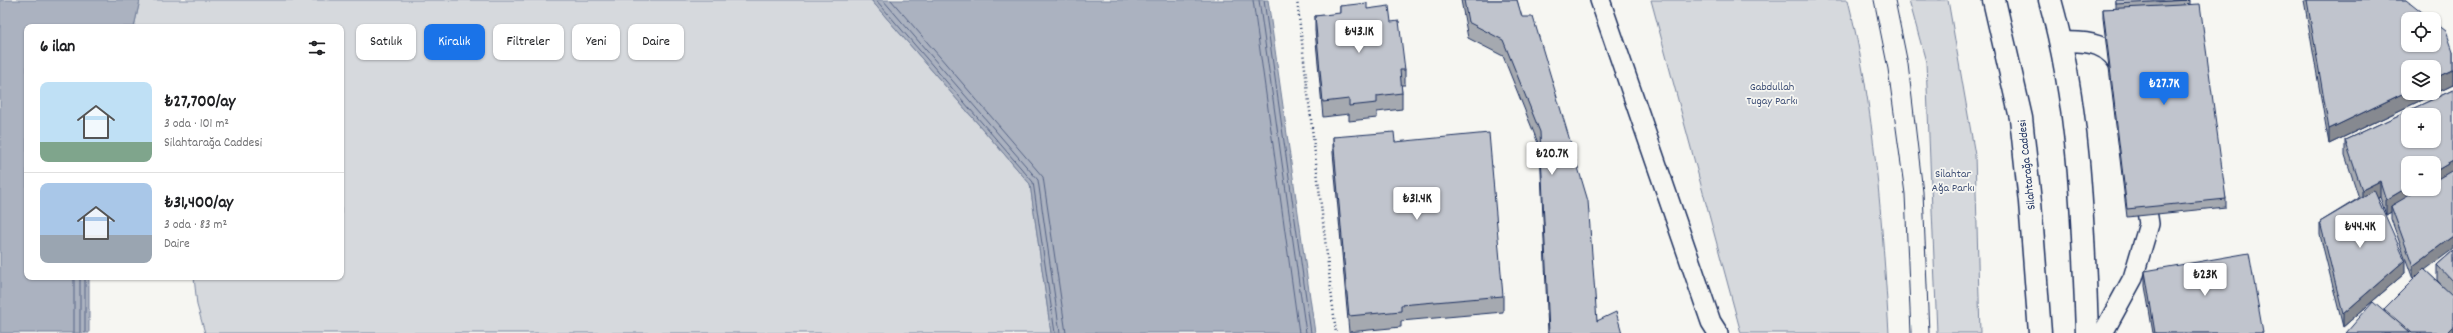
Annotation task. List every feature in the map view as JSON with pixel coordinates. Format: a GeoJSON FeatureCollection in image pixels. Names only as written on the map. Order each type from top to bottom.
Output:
{"type":"FeatureCollection","features":[{"type":"Feature","properties":{"kind":"main road","name":"Silahtarağa Caddesi"},"geometry":{"type":"LineString","coordinates":[[1994,0],[2021,118],[2030,202],[2040,333]]}},
{"type":"Feature","properties":{"kind":"main road"},"geometry":{"type":"LineString","coordinates":[[2050,0],[2062,42],[2077,158],[2087,333]]}},
{"type":"Feature","properties":{"kind":"lane"},"geometry":{"type":"LineString","coordinates":[[1600,0],[1711,322],[1718,333]]}},
{"type":"Feature","properties":{"kind":"lane"},"geometry":{"type":"LineString","coordinates":[[2062,42],[2088,41],[2111,52],[2118,62],[2128,83]]}},
{"type":"Feature","properties":{"kind":"lane"},"geometry":{"type":"LineString","coordinates":[[2103,333],[2133,278],[2149,224],[2142,177]]}},
{"type":"Feature","properties":{"kind":"path"},"geometry":{"type":"LineString","coordinates":[[1297,0],[1336,333]]}},
{"type":"Feature","properties":{"kind":"green space"},"geometry":{"type":"Polygon","coordinates":[[[140,0],[871,0],[1030,184],[1051,333],[205,333],[197,305],[194,280],[344,280],[344,24],[135,24],[140,0]]]}},
{"type":"Feature","properties":{"kind":"green space","name":"Gabdullah Tugay Parkı"},"geometry":{"type":"Polygon","coordinates":[[[1651,0],[1848,0],[1865,82],[1871,124],[1880,207],[1889,333],[1741,333],[1651,0]]]}},
{"type":"Feature","properties":{"kind":"green space","name":"Silahtar Ağa Parkı"},"geometry":{"type":"Polygon","coordinates":[[[1909,0],[1948,0],[1975,155],[1980,333],[1937,333],[1926,62],[1909,0]]]}},
{"type":"Feature","properties":{"kind":"water"},"geometry":{"type":"Polygon","coordinates":[[[0,0],[140,0],[135,24],[24,24],[24,280],[89,280],[89,333],[0,333],[0,0]]]}},
{"type":"Feature","properties":{"kind":"water"},"geometry":{"type":"Polygon","coordinates":[[[871,0],[1268,0],[1315,333],[1051,333],[1030,184],[871,0]]]}},
{"type":"Feature","properties":{"kind":"building"},"geometry":{"type":"Polygon","coordinates":[[[1464,0],[1517,0],[1522,17],[1533,17],[1588,201],[1597,321],[1616,312],[1622,333],[1549,333],[1540,132],[1503,40],[1468,22],[1464,0]]]}},
{"type":"Feature","properties":{"kind":"building"},"geometry":{"type":"Polygon","coordinates":[[[2116,0],[2190,0],[2116,4],[2116,0]]]}},
{"type":"Feature","properties":{"kind":"building"},"geometry":{"type":"Polygon","coordinates":[[[2307,0],[2407,0],[2422,12],[2401,12],[2401,52],[2441,52],[2441,27],[2446,31],[2453,51],[2453,70],[2441,76],[2441,60],[2401,60],[2401,94],[2329,129],[2307,0]]]}},
{"type":"Feature","properties":{"kind":"building"},"geometry":{"type":"Polygon","coordinates":[[[1367,3],[1367,9],[1389,6],[1391,22],[1399,21],[1405,70],[1400,70],[1402,93],[1377,96],[1377,103],[1349,106],[1349,99],[1323,102],[1315,16],[1340,13],[1340,6],[1367,3]]]}},
{"type":"Feature","properties":{"kind":"building"},"geometry":{"type":"Polygon","coordinates":[[[2200,4],[2226,199],[2127,209],[2103,9],[2200,4]]]}},
{"type":"Feature","properties":{"kind":"building"},"geometry":{"type":"Polygon","coordinates":[[[2453,90],[2453,161],[2441,168],[2441,156],[2401,156],[2401,191],[2386,200],[2380,181],[2362,190],[2345,140],[2401,114],[2401,148],[2441,148],[2441,108],[2414,108],[2431,100],[2441,100],[2441,96],[2453,90]]]}},
{"type":"Feature","properties":{"kind":"building"},"geometry":{"type":"Polygon","coordinates":[[[1394,132],[1395,142],[1489,133],[1503,296],[1401,305],[1401,311],[1349,316],[1333,137],[1394,132]]]}},
{"type":"Feature","properties":{"kind":"building"},"geometry":{"type":"Polygon","coordinates":[[[2453,170],[2453,236],[2413,266],[2391,206],[2408,196],[2441,196],[2441,177],[2453,170]]]}},
{"type":"Feature","properties":{"kind":"building"},"geometry":{"type":"Polygon","coordinates":[[[2374,190],[2405,260],[2343,314],[2320,222],[2374,190]]]}},
{"type":"Feature","properties":{"kind":"building"},"geometry":{"type":"Polygon","coordinates":[[[2453,251],[2453,282],[2437,265],[2453,251]]]}},
{"type":"Feature","properties":{"kind":"building"},"geometry":{"type":"Polygon","coordinates":[[[2249,253],[2263,333],[2155,333],[2145,271],[2249,253]]]}},
{"type":"Feature","properties":{"kind":"building"},"geometry":{"type":"Polygon","coordinates":[[[2424,269],[2453,296],[2453,326],[2446,333],[2412,333],[2384,309],[2424,269]]]}},
{"type":"Feature","properties":{"kind":"building"},"geometry":{"type":"Polygon","coordinates":[[[2373,302],[2409,333],[2346,333],[2373,302]]]}},
{"type":"Feature","properties":{"kind":"tram line"},"geometry":{"type":"LineString","coordinates":[[1874,0],[1888,69],[1905,194],[1911,333]]}},
{"type":"Feature","properties":{"kind":"tram line"},"geometry":{"type":"LineString","coordinates":[[1895,0],[1908,64],[1923,192],[1929,333]]}}]}
